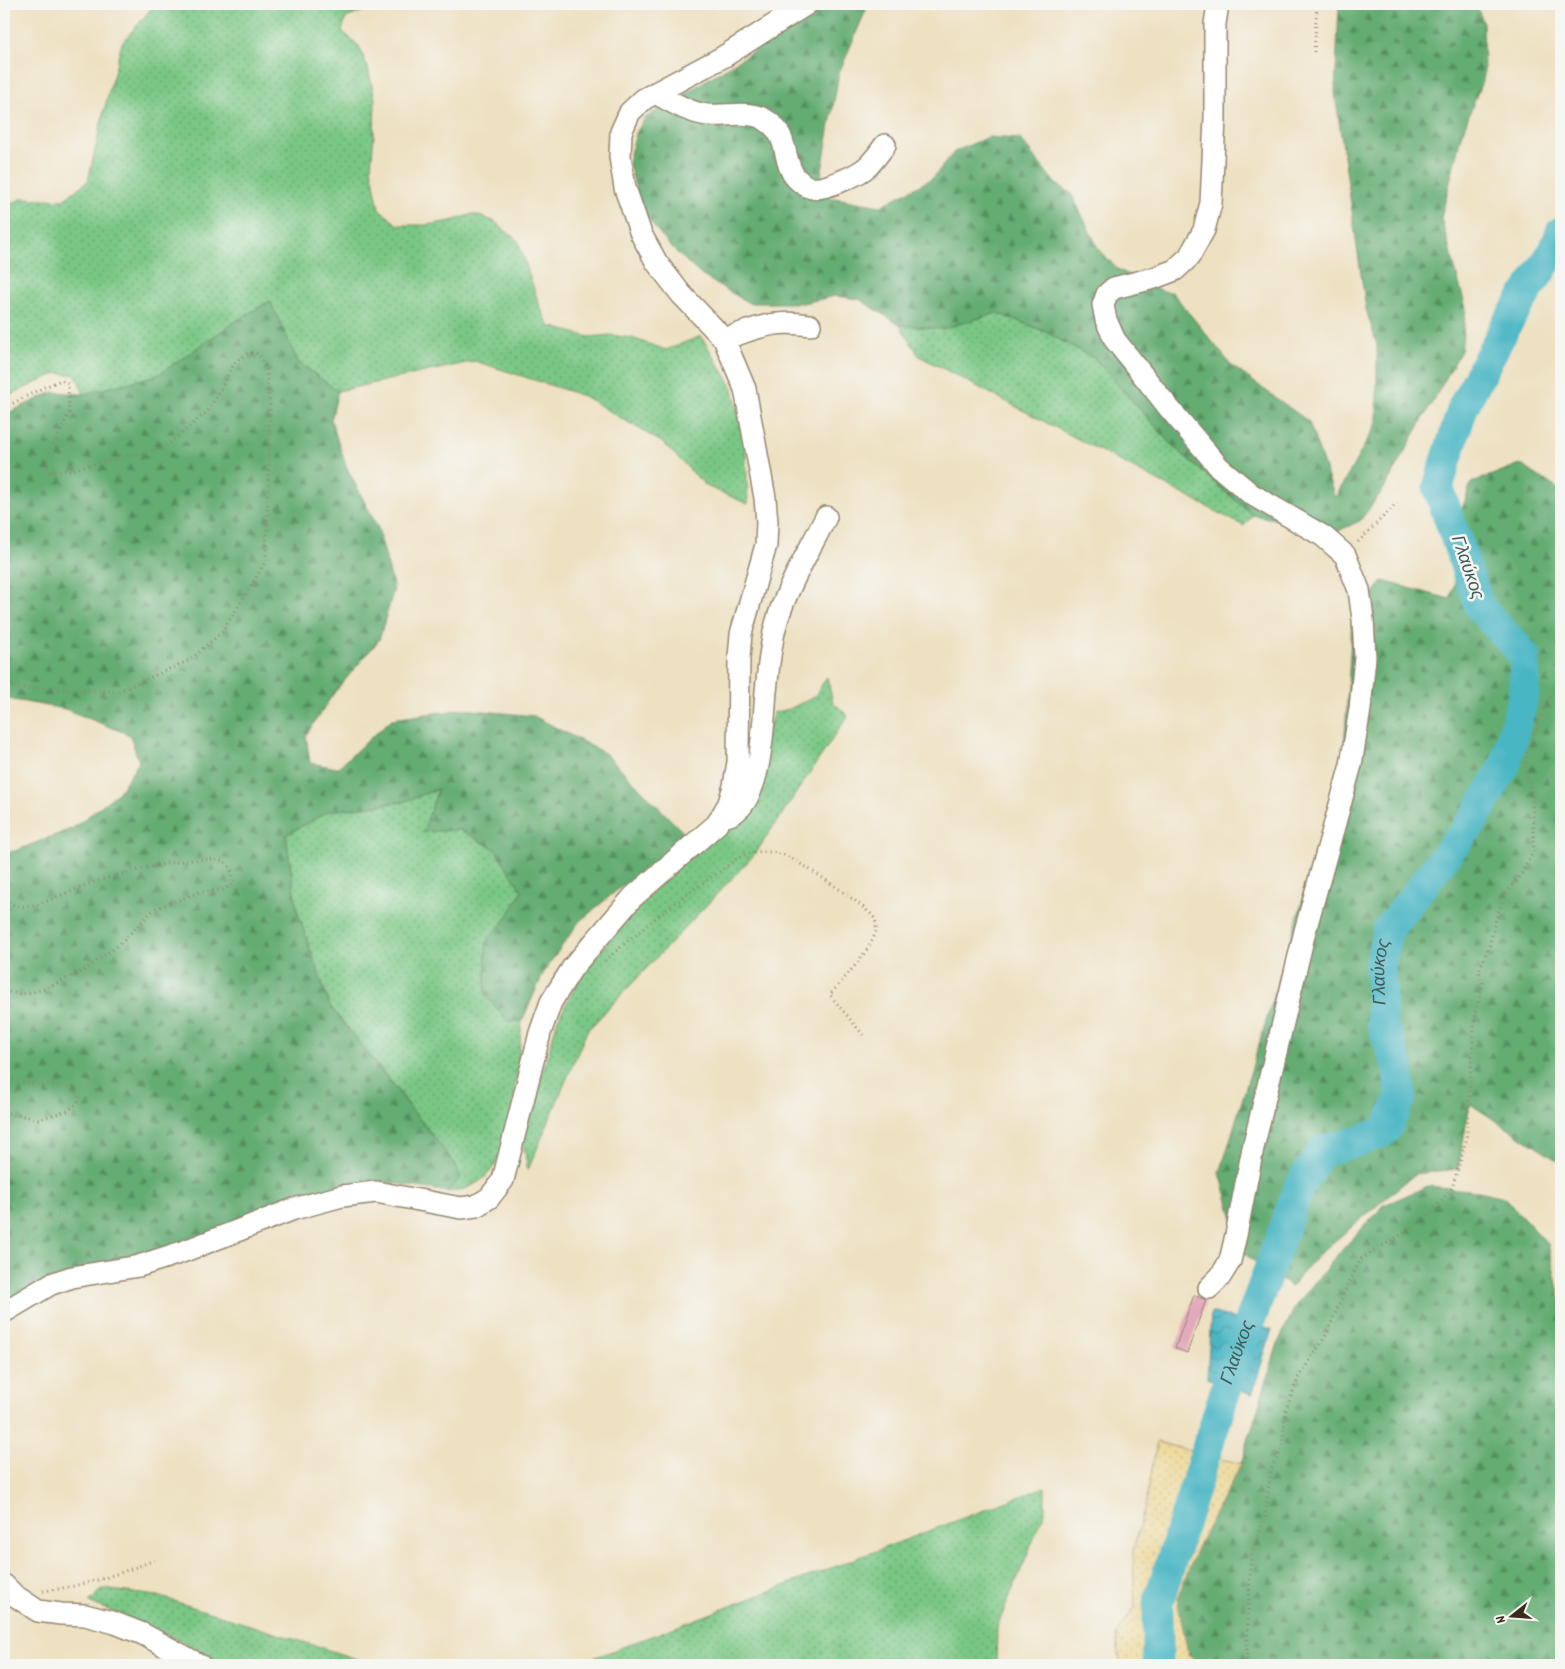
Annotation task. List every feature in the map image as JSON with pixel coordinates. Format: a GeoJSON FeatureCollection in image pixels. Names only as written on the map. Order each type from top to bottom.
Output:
{"type":"FeatureCollection","features":[{"type":"Feature","properties":{"kind":"street"},"geometry":{"type":"LineString","coordinates":[[4,1312],[51,1284],[72,1277],[139,1266],[182,1252],[294,1209],[342,1196],[376,1192],[461,1208],[476,1206],[489,1198],[503,1180],[540,1033],[551,1002],[568,974],[633,897],[717,824],[729,803],[738,762],[741,634],[766,545],[765,498],[745,389],[724,339],[680,294],[657,263],[641,234],[625,188],[620,157],[621,132],[630,112],[644,99],[723,57],[807,4]]}},
{"type":"Feature","properties":{"kind":"street"},"geometry":{"type":"LineString","coordinates":[[1209,1288],[1220,1277],[1230,1261],[1253,1148],[1305,931],[1351,765],[1360,709],[1365,657],[1364,619],[1359,590],[1345,555],[1323,536],[1251,494],[1219,467],[1115,340],[1106,320],[1103,305],[1107,294],[1114,288],[1154,278],[1175,270],[1189,257],[1204,230],[1212,203],[1215,118],[1215,24],[1218,4]]}},
{"type":"Feature","properties":{"kind":"street"},"geometry":{"type":"LineString","coordinates":[[655,93],[686,110],[706,115],[746,114],[764,119],[776,130],[784,143],[795,178],[813,188],[835,184],[867,167],[885,145]]}},
{"type":"Feature","properties":{"kind":"street"},"geometry":{"type":"LineString","coordinates":[[724,339],[772,323],[794,322],[810,325]]}},
{"type":"Feature","properties":{"kind":"street"},"geometry":{"type":"LineString","coordinates":[[722,816],[735,813],[742,807],[752,788],[760,753],[769,660],[775,627],[787,596],[826,517]]}},
{"type":"Feature","properties":{"kind":"street"},"geometry":{"type":"LineString","coordinates":[[9,1590],[38,1611],[85,1615],[115,1623],[143,1634],[200,1665]]}},
{"type":"Feature","properties":{"kind":"path"},"geometry":{"type":"LineString","coordinates":[[1314,52],[1317,4]]}},
{"type":"Feature","properties":{"kind":"path"},"geometry":{"type":"LineString","coordinates":[[4,408],[62,380],[68,384],[69,413],[48,456],[46,466],[50,472],[70,470],[165,447],[208,411],[236,361],[250,352],[258,354],[266,369],[270,408],[266,560],[222,632],[190,660],[119,691],[4,687]]}},
{"type":"Feature","properties":{"kind":"path"},"geometry":{"type":"LineString","coordinates":[[1345,555],[1397,503]]}},
{"type":"Feature","properties":{"kind":"path"},"geometry":{"type":"LineString","coordinates":[[1246,1665],[1251,1556],[1265,1516],[1271,1469],[1282,1448],[1286,1410],[1298,1378],[1325,1336],[1361,1259],[1410,1229],[1433,1211],[1452,1188],[1466,1142],[1475,1013],[1483,983],[1479,971],[1489,947],[1497,915],[1505,895],[1522,873],[1534,850],[1532,792],[1526,772],[1526,756],[1550,698],[1561,688]]}},
{"type":"Feature","properties":{"kind":"path"},"geometry":{"type":"LineString","coordinates":[[604,963],[624,944],[737,859],[749,853],[766,851],[787,857],[822,878],[870,913],[876,921],[876,931],[871,944],[830,995],[862,1034]]}},
{"type":"Feature","properties":{"kind":"path"},"geometry":{"type":"LineString","coordinates":[[4,900],[13,906],[31,906],[88,884],[173,862],[208,858],[225,862],[232,869],[233,884],[223,890],[200,892],[154,909],[121,943],[84,970],[43,990],[20,994],[4,991]]}},
{"type":"Feature","properties":{"kind":"path"},"geometry":{"type":"LineString","coordinates":[[4,1067],[8,1075],[22,1083],[60,1084],[74,1090],[79,1096],[78,1103],[67,1111],[38,1119],[4,1112]]}},
{"type":"Feature","properties":{"kind":"path"},"geometry":{"type":"LineString","coordinates":[[9,1590],[72,1588],[103,1579],[154,1560]]}},
{"type":"Feature","properties":{"kind":"green space"},"geometry":{"type":"Polygon","coordinates":[[[155,4],[324,4],[366,10],[346,18],[342,31],[359,46],[368,68],[375,99],[371,167],[379,209],[398,225],[427,225],[451,221],[473,214],[494,221],[518,241],[539,304],[549,326],[589,337],[610,335],[632,338],[666,350],[701,336],[733,388],[746,454],[748,504],[706,486],[663,443],[584,396],[475,361],[338,391],[298,362],[270,301],[236,321],[158,375],[84,394],[76,375],[57,373],[4,398],[4,207],[23,198],[63,200],[88,181],[122,43],[155,4]]]}},
{"type":"Feature","properties":{"kind":"green space"},"geometry":{"type":"Polygon","coordinates":[[[830,4],[863,4],[866,10],[839,73],[821,176],[829,197],[881,206],[933,178],[954,152],[988,137],[1020,139],[1055,183],[1071,193],[1098,248],[1117,269],[1162,291],[1172,292],[1232,366],[1309,422],[1335,498],[1377,423],[1377,345],[1366,309],[1335,93],[1339,4],[1476,4],[1483,22],[1484,76],[1461,136],[1441,218],[1466,308],[1461,351],[1385,487],[1360,521],[1338,531],[1252,515],[1173,446],[1095,359],[1044,331],[997,313],[942,329],[900,325],[859,299],[835,296],[803,303],[749,303],[701,275],[669,245],[642,211],[628,161],[636,133],[645,118],[830,4]]]}},
{"type":"Feature","properties":{"kind":"green space"},"geometry":{"type":"Polygon","coordinates":[[[270,301],[298,362],[338,391],[331,420],[346,466],[378,528],[394,589],[379,640],[334,693],[306,735],[310,763],[337,768],[392,719],[463,709],[534,716],[606,754],[687,836],[579,922],[545,970],[522,1021],[507,1021],[485,994],[486,942],[507,918],[522,891],[495,849],[460,830],[423,832],[438,789],[403,802],[329,811],[286,835],[297,911],[330,1006],[453,1161],[461,1178],[447,1192],[380,1181],[338,1187],[248,1221],[4,1302],[4,852],[15,851],[73,828],[119,792],[139,762],[130,735],[65,709],[13,700],[4,695],[4,415],[52,392],[84,394],[158,375],[236,321],[270,301]]]}},
{"type":"Feature","properties":{"kind":"green space"},"geometry":{"type":"Polygon","coordinates":[[[997,313],[1044,331],[1095,359],[1173,446],[1252,515],[1244,526],[919,356],[900,325],[942,329],[997,313]]]}},
{"type":"Feature","properties":{"kind":"green space"},"geometry":{"type":"Polygon","coordinates":[[[1520,464],[1558,489],[1561,487],[1561,1163],[1470,1104],[1458,1169],[1415,1174],[1318,1255],[1291,1287],[1243,1253],[1220,1173],[1343,767],[1352,622],[1383,581],[1450,599],[1461,562],[1461,512],[1471,483],[1520,464]]]}},
{"type":"Feature","properties":{"kind":"green space"},"geometry":{"type":"Polygon","coordinates":[[[827,677],[833,702],[848,716],[755,854],[587,1031],[528,1170],[523,1142],[558,1019],[585,968],[655,889],[712,835],[729,826],[748,805],[773,713],[789,709],[814,697],[827,677]]]}},
{"type":"Feature","properties":{"kind":"green space"},"geometry":{"type":"Polygon","coordinates":[[[439,789],[460,830],[495,849],[522,891],[507,918],[486,942],[507,1021],[522,1021],[509,1124],[497,1162],[488,1174],[479,1182],[469,1187],[447,1192],[461,1178],[401,1094],[330,1006],[297,911],[286,835],[329,811],[403,802],[439,789]]]}},
{"type":"Feature","properties":{"kind":"green space"},"geometry":{"type":"Polygon","coordinates":[[[1428,1186],[1479,1191],[1504,1197],[1548,1244],[1561,1302],[1561,1665],[1201,1665],[1188,1654],[1177,1599],[1198,1545],[1241,1464],[1278,1343],[1296,1305],[1339,1253],[1384,1205],[1428,1186]]]}},
{"type":"Feature","properties":{"kind":"green space"},"geometry":{"type":"Polygon","coordinates":[[[1045,1487],[1045,1512],[997,1627],[996,1665],[575,1665],[1045,1487]]]}},
{"type":"Feature","properties":{"kind":"green space"},"geometry":{"type":"Polygon","coordinates":[[[103,1589],[158,1596],[376,1665],[223,1665],[184,1642],[89,1602],[103,1589]]]}},
{"type":"Feature","properties":{"kind":"sand"},"geometry":{"type":"Polygon","coordinates":[[[1157,1442],[1241,1464],[1198,1545],[1177,1599],[1188,1654],[1201,1665],[1121,1665],[1116,1635],[1135,1607],[1133,1550],[1145,1507],[1157,1442]]]}},
{"type":"Feature","properties":{"kind":"water"},"geometry":{"type":"Polygon","coordinates":[[[1211,1312],[1272,1329],[1252,1395],[1207,1378],[1211,1312]]]}},
{"type":"Feature","properties":{"kind":"building"},"geometry":{"type":"Polygon","coordinates":[[[1194,1295],[1206,1300],[1187,1353],[1175,1348],[1194,1295]]]}},
{"type":"Feature","properties":{"kind":"waterway","name":"Γλαύκος"},"geometry":{"type":"LineString","coordinates":[[1158,1665],[1158,1603],[1230,1376],[1299,1187],[1322,1151],[1360,1141],[1385,1131],[1401,1098],[1398,1067],[1382,1023],[1380,964],[1388,929],[1473,821],[1505,765],[1524,693],[1525,656],[1480,608],[1438,487],[1463,407],[1506,325],[1554,250],[1561,232]]}}]}
